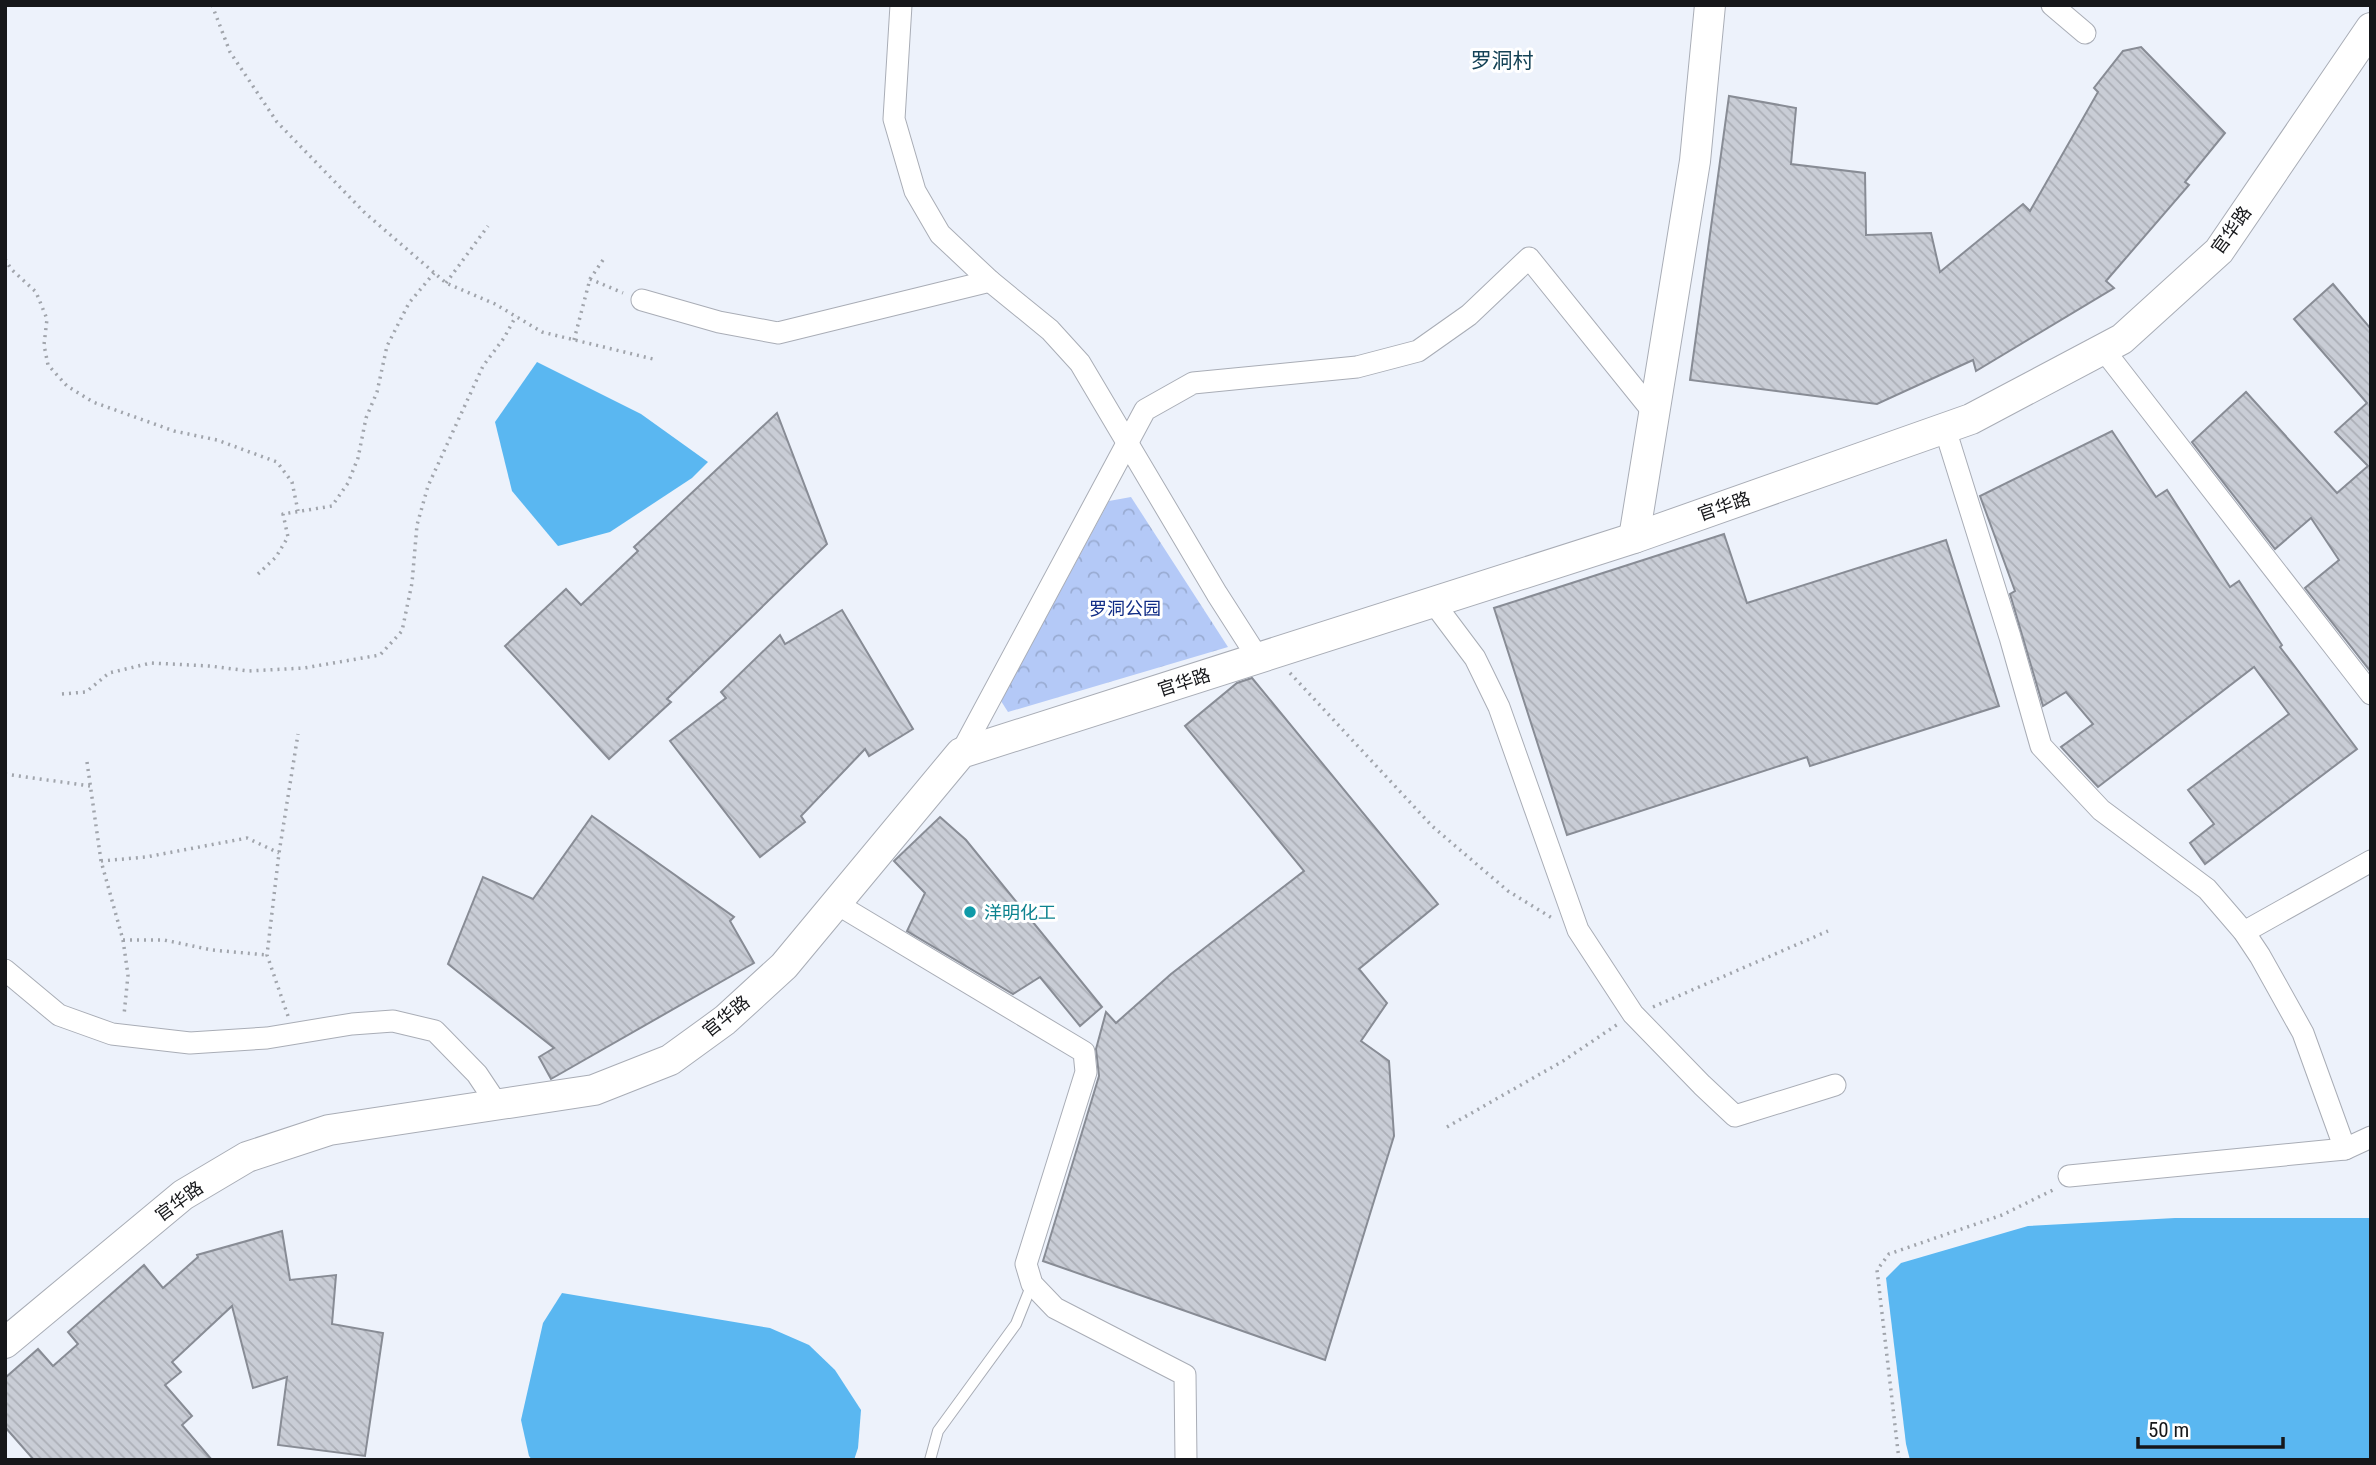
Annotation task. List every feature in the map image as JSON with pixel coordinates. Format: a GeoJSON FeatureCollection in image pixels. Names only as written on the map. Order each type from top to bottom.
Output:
{"type":"FeatureCollection","features":[{"type":"Feature","properties":{"kind":"main road"},"geometry":{"type":"LineString","coordinates":[[1634,538],[1695,160],[1710,5]]}},
{"type":"Feature","properties":{"kind":"main road","name":"官华路"},"geometry":{"type":"LineString","coordinates":[[5,1343],[183,1195],[247,1157],[329,1130],[594,1090],[670,1060],[725,1020],[784,967],[961,753],[1634,538],[1945,429],[1971,419],[2122,339],[2219,251],[2371,28]]}},
{"type":"Feature","properties":{"kind":"street"},"geometry":{"type":"LineString","coordinates":[[901,5],[894,119],[915,191],[940,234],[990,281],[1050,330],[1080,363],[1127,443],[1265,656]]}},
{"type":"Feature","properties":{"kind":"street"},"geometry":{"type":"LineString","coordinates":[[2052,5],[2085,33]]}},
{"type":"Feature","properties":{"kind":"street"},"geometry":{"type":"LineString","coordinates":[[961,753],[1145,410],[1193,383],[1357,367],[1418,351],[1469,315],[1529,258],[1654,413]]}},
{"type":"Feature","properties":{"kind":"street"},"geometry":{"type":"LineString","coordinates":[[642,300],[719,322],[778,333],[990,281]]}},
{"type":"Feature","properties":{"kind":"street"},"geometry":{"type":"LineString","coordinates":[[2103,349],[2371,694]]}},
{"type":"Feature","properties":{"kind":"street"},"geometry":{"type":"LineString","coordinates":[[1945,429],[2041,746],[2101,810],[2207,889],[2244,932],[2303,1033],[2345,1149]]}},
{"type":"Feature","properties":{"kind":"street"},"geometry":{"type":"LineString","coordinates":[[1433,602],[1475,658],[1499,707],[1578,930],[1633,1014],[1735,1116],[1835,1085]]}},
{"type":"Feature","properties":{"kind":"street"},"geometry":{"type":"LineString","coordinates":[[2244,932],[2371,861]]}},
{"type":"Feature","properties":{"kind":"street"},"geometry":{"type":"LineString","coordinates":[[836,904],[1084,1052],[1086,1072],[1027,1264],[1032,1284],[1055,1308],[1185,1376],[1186,1460]]}},
{"type":"Feature","properties":{"kind":"street"},"geometry":{"type":"LineString","coordinates":[[5,970],[59,1015],[112,1034],[190,1043],[294,1034],[393,1020],[435,1031],[477,1074],[497,1104]]}},
{"type":"Feature","properties":{"kind":"street"},"geometry":{"type":"LineString","coordinates":[[2077,1175],[2345,1149],[2371,1137]]}},
{"type":"Feature","properties":{"kind":"lane"},"geometry":{"type":"LineString","coordinates":[[930,1460],[939,1432],[1016,1324],[1032,1284]]}},
{"type":"Feature","properties":{"kind":"path"},"geometry":{"type":"LineString","coordinates":[[212,5],[230,52],[278,122],[365,213],[446,283],[495,304],[542,331],[653,359]]}},
{"type":"Feature","properties":{"kind":"path"},"geometry":{"type":"LineString","coordinates":[[446,283],[488,226]]}},
{"type":"Feature","properties":{"kind":"path"},"geometry":{"type":"LineString","coordinates":[[5,259],[11,269],[36,292],[47,319],[44,345],[48,365],[67,386],[93,402],[174,431],[217,440],[277,462],[292,482],[298,511]]}},
{"type":"Feature","properties":{"kind":"path"},"geometry":{"type":"LineString","coordinates":[[574,340],[590,279],[603,260]]}},
{"type":"Feature","properties":{"kind":"path"},"geometry":{"type":"LineString","coordinates":[[258,574],[276,557],[288,537],[283,514],[332,506],[348,482],[358,458],[366,418],[377,392],[387,346],[409,303],[434,273]]}},
{"type":"Feature","properties":{"kind":"path"},"geometry":{"type":"LineString","coordinates":[[590,279],[642,300]]}},
{"type":"Feature","properties":{"kind":"path"},"geometry":{"type":"LineString","coordinates":[[62,694],[86,692],[109,673],[151,663],[249,671],[304,668],[380,655],[402,631],[412,583],[417,525],[428,486],[483,366],[504,338],[516,316]]}},
{"type":"Feature","properties":{"kind":"path"},"geometry":{"type":"LineString","coordinates":[[1265,656],[1432,826],[1508,891],[1563,925],[1578,930]]}},
{"type":"Feature","properties":{"kind":"path"},"geometry":{"type":"LineString","coordinates":[[294,1034],[267,955],[279,853],[298,734]]}},
{"type":"Feature","properties":{"kind":"path"},"geometry":{"type":"LineString","coordinates":[[87,762],[101,861],[123,940],[128,975],[121,1035]]}},
{"type":"Feature","properties":{"kind":"path"},"geometry":{"type":"LineString","coordinates":[[5,774],[90,786]]}},
{"type":"Feature","properties":{"kind":"path"},"geometry":{"type":"LineString","coordinates":[[101,861],[146,857],[247,838],[279,853]]}},
{"type":"Feature","properties":{"kind":"path"},"geometry":{"type":"LineString","coordinates":[[123,940],[164,940],[212,950],[267,955]]}},
{"type":"Feature","properties":{"kind":"path"},"geometry":{"type":"LineString","coordinates":[[1899,1460],[1877,1270],[1889,1254],[2002,1215],[2077,1175]]}},
{"type":"Feature","properties":{"kind":"green space","name":"罗洞公园"},"geometry":{"type":"Polygon","coordinates":[[[1131,497],[1228,647],[1008,712],[1001,701],[1109,501],[1131,497]]]}},
{"type":"Feature","properties":{"kind":"shaded area"},"geometry":{"type":"Polygon","coordinates":[[[537,362],[641,414],[708,462],[692,478],[610,532],[558,546],[512,491],[495,422],[537,362]]]}},
{"type":"Feature","properties":{"kind":"shaded area"},"geometry":{"type":"Polygon","coordinates":[[[2175,1218],[2371,1218],[2371,1460],[1910,1460],[1886,1278],[1901,1263],[2028,1226],[2175,1218]]]}},
{"type":"Feature","properties":{"kind":"shaded area"},"geometry":{"type":"Polygon","coordinates":[[[562,1293],[770,1328],[809,1345],[835,1370],[861,1410],[858,1448],[854,1460],[532,1460],[521,1420],[543,1323],[562,1293]]]}},
{"type":"Feature","properties":{"kind":"building"},"geometry":{"type":"Polygon","coordinates":[[[2141,47],[2225,133],[2185,182],[2189,185],[2106,281],[2114,288],[1976,371],[1973,360],[1877,404],[1690,380],[1729,96],[1796,108],[1791,164],[1865,173],[1866,235],[1931,233],[1940,272],[2023,204],[2030,211],[2098,92],[2094,88],[2123,51],[2141,47]]]}},
{"type":"Feature","properties":{"kind":"building"},"geometry":{"type":"Polygon","coordinates":[[[2333,284],[2371,329],[2371,672],[2305,588],[2339,560],[2311,518],[2275,549],[2192,442],[2246,392],[2337,493],[2368,466],[2335,432],[2367,403],[2294,319],[2333,284]]]}},
{"type":"Feature","properties":{"kind":"building"},"geometry":{"type":"Polygon","coordinates":[[[777,413],[827,544],[667,699],[671,702],[609,759],[505,646],[566,589],[581,605],[638,551],[634,547],[777,413]]]}},
{"type":"Feature","properties":{"kind":"building"},"geometry":{"type":"Polygon","coordinates":[[[2112,431],[2156,497],[2167,490],[2230,587],[2239,581],[2282,645],[2280,647],[2357,749],[2205,864],[2190,843],[2214,824],[2188,790],[2289,714],[2254,667],[2098,787],[2061,747],[2093,724],[2066,692],[2043,706],[2010,594],[2015,591],[1980,496],[2112,431]]]}},
{"type":"Feature","properties":{"kind":"building"},"geometry":{"type":"Polygon","coordinates":[[[1724,534],[1747,603],[1946,540],[1999,706],[1810,766],[1807,757],[1567,835],[1494,608],[1724,534]]]}},
{"type":"Feature","properties":{"kind":"building"},"geometry":{"type":"Polygon","coordinates":[[[842,610],[913,729],[869,756],[865,749],[801,816],[805,822],[760,857],[670,741],[726,698],[721,692],[780,635],[785,644],[842,610]]]}},
{"type":"Feature","properties":{"kind":"building"},"geometry":{"type":"Polygon","coordinates":[[[1252,678],[1438,904],[1359,969],[1387,1003],[1361,1041],[1389,1061],[1394,1136],[1325,1360],[1043,1261],[1099,1076],[1096,1049],[1106,1012],[1116,1023],[1171,974],[1304,871],[1185,726],[1237,683],[1252,678]]]}},
{"type":"Feature","properties":{"kind":"building"},"geometry":{"type":"Polygon","coordinates":[[[592,816],[734,917],[730,921],[754,963],[551,1079],[539,1057],[554,1048],[448,964],[483,877],[533,899],[592,816]]]}},
{"type":"Feature","properties":{"kind":"building","name":"洋明化工"},"geometry":{"type":"Polygon","coordinates":[[[940,817],[966,840],[1102,1007],[1080,1026],[1040,977],[1013,994],[907,931],[925,893],[894,861],[940,817]]]}},
{"type":"Feature","properties":{"kind":"building"},"geometry":{"type":"Polygon","coordinates":[[[282,1231],[290,1280],[336,1275],[332,1324],[383,1333],[365,1456],[278,1445],[287,1377],[253,1388],[232,1306],[172,1362],[181,1372],[165,1385],[192,1416],[182,1425],[212,1460],[34,1460],[5,1427],[5,1378],[38,1349],[53,1366],[78,1344],[68,1332],[144,1265],[163,1288],[198,1257],[197,1255],[282,1231]]]}},
{"type":"Feature","properties":{"kind":"place","name":"洋明化工"},"geometry":{"type":"Point","coordinates":[970,912]}},
{"type":"Feature","properties":{"kind":"district","name":"罗洞村"},"geometry":{"type":"Point","coordinates":[1502,61]}}]}
